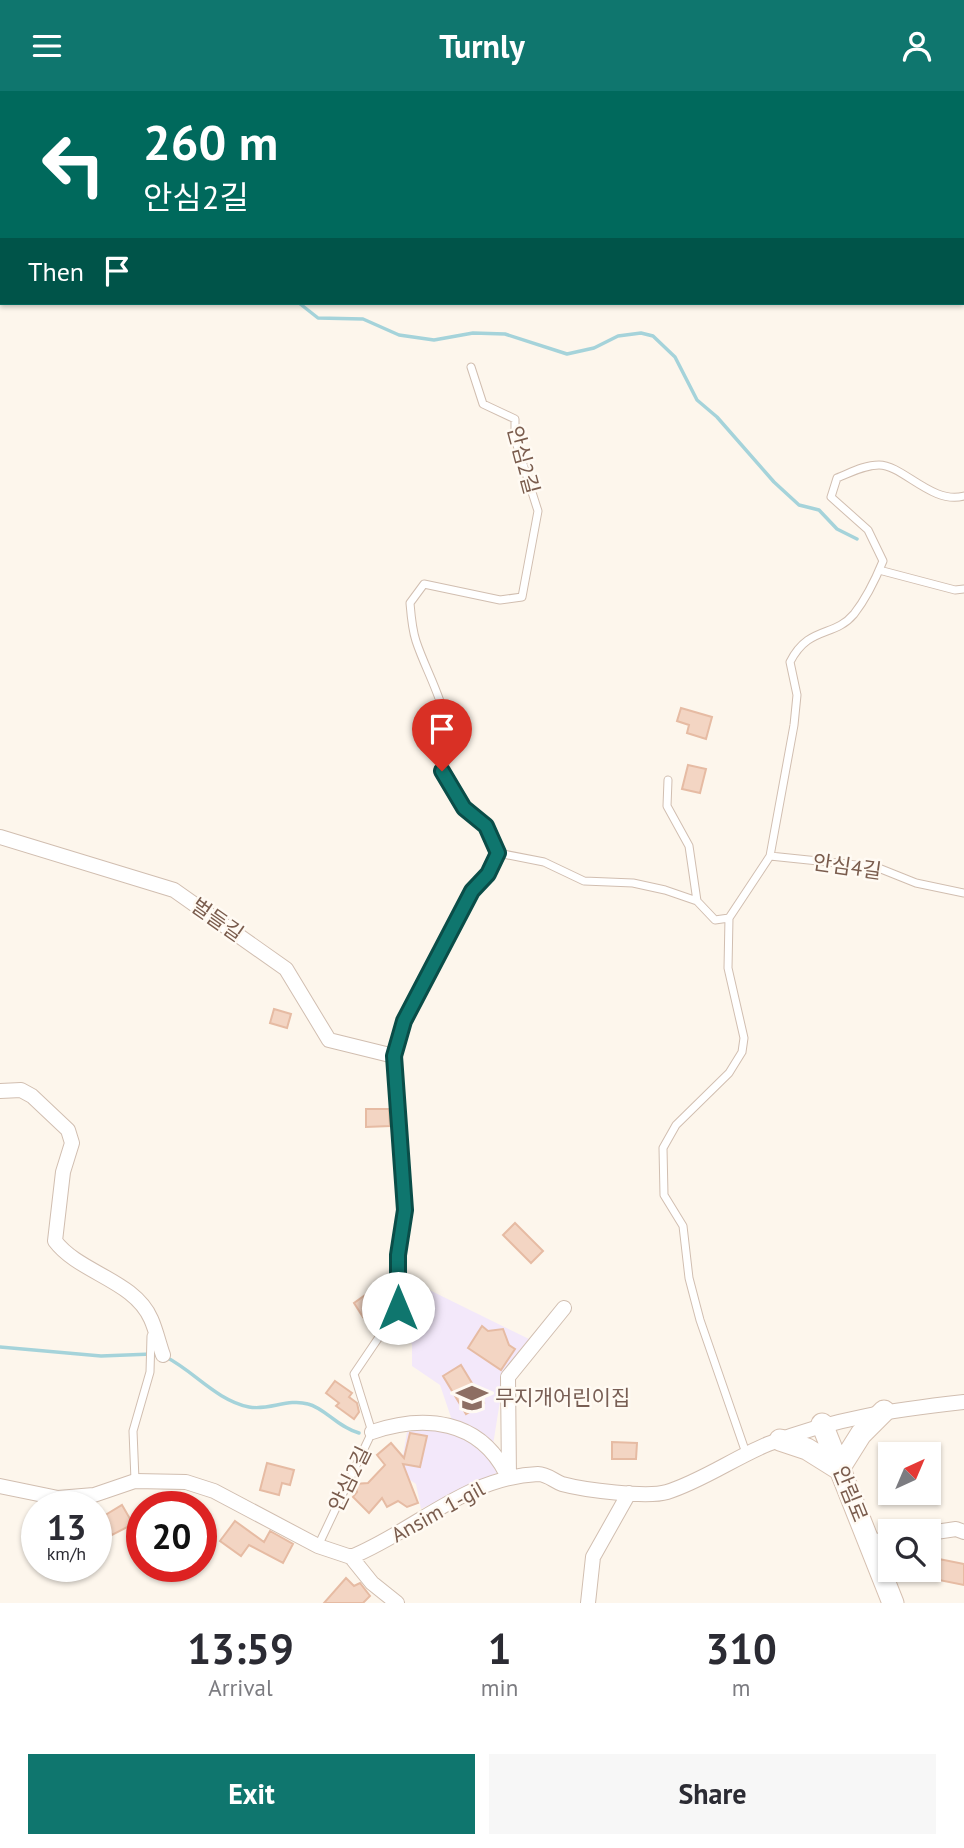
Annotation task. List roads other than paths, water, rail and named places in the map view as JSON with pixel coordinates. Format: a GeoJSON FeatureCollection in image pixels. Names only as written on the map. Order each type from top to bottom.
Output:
{"type":"FeatureCollection","features":[{"type":"Feature","properties":{"kind":"street","name":"벌들길"},"geometry":{"type":"LineString","coordinates":[[0,837],[174,890],[286,969],[329,1040],[394,1056]]}},
{"type":"Feature","properties":{"kind":"street"},"geometry":{"type":"LineString","coordinates":[[0,1091],[21,1090],[32,1096],[68,1130],[72,1143],[63,1172],[55,1241],[65,1254],[131,1294],[151,1317],[163,1355]]}},
{"type":"Feature","properties":{"kind":"street"},"geometry":{"type":"LineString","coordinates":[[509,1478],[508,1377],[564,1308]]}},
{"type":"Feature","properties":{"kind":"street","name":"Ansim 1-gil"},"geometry":{"type":"LineString","coordinates":[[351,1557],[379,1546],[458,1497],[497,1479],[542,1474],[562,1484],[643,1496],[668,1492],[746,1453],[822,1424],[884,1411],[964,1402]]}},
{"type":"Feature","properties":{"kind":"street"},"geometry":{"type":"LineString","coordinates":[[780,1440],[807,1450],[839,1469],[861,1434],[884,1411]]}},
{"type":"Feature","properties":{"kind":"street"},"geometry":{"type":"LineString","coordinates":[[372,1432],[400,1423],[436,1424],[465,1430],[497,1455],[509,1478]]}},
{"type":"Feature","properties":{"kind":"street","name":"안림로"},"geometry":{"type":"LineString","coordinates":[[822,1424],[893,1603]]}},
{"type":"Feature","properties":{"kind":"street"},"geometry":{"type":"LineString","coordinates":[[0,1486],[58,1498],[94,1495],[135,1481],[186,1482],[214,1491],[318,1546],[351,1557],[372,1583],[397,1603]]}},
{"type":"Feature","properties":{"kind":"street"},"geometry":{"type":"LineString","coordinates":[[588,1603],[593,1557],[629,1493]]}},
{"type":"Feature","properties":{"kind":"street"},"geometry":{"type":"LineString","coordinates":[[941,1531],[956,1529],[964,1532]]}},
{"type":"Feature","properties":{"kind":"street"},"geometry":{"type":"LineString","coordinates":[[869,1542],[878,1541]]}},
{"type":"Feature","properties":{"kind":"lane","name":"안심2길"},"geometry":{"type":"LineString","coordinates":[[318,1546],[372,1432],[354,1374],[398,1308],[398,1255],[405,1210],[394,1056],[404,1021],[472,891],[488,874],[498,853],[486,826],[464,808],[442,771],[450,755],[441,701],[415,639],[410,603],[424,585],[499,600],[522,597],[538,511],[515,439],[515,419],[483,404],[471,367]]}},
{"type":"Feature","properties":{"kind":"lane"},"geometry":{"type":"LineString","coordinates":[[746,1453],[700,1319],[689,1278],[683,1226],[664,1195],[663,1148],[676,1125],[729,1073],[742,1052],[744,1038],[728,968],[729,918],[770,856],[794,725],[797,695],[790,662],[799,645],[812,635],[853,616],[883,561],[868,530],[831,497],[837,478],[860,468],[881,465],[930,491],[956,498],[964,496]]}},
{"type":"Feature","properties":{"kind":"lane"},"geometry":{"type":"LineString","coordinates":[[879,570],[955,590],[964,589]]}},
{"type":"Feature","properties":{"kind":"lane"},"geometry":{"type":"LineString","coordinates":[[668,780],[667,806],[689,846],[697,901]]}},
{"type":"Feature","properties":{"kind":"lane"},"geometry":{"type":"LineString","coordinates":[[498,853],[544,862],[584,881],[633,883],[697,901],[715,920],[729,918]]}},
{"type":"Feature","properties":{"kind":"lane","name":"안심4길"},"geometry":{"type":"LineString","coordinates":[[770,856],[876,867],[916,883],[964,893]]}},
{"type":"Feature","properties":{"kind":"lane"},"geometry":{"type":"LineString","coordinates":[[135,1481],[133,1431],[150,1372],[151,1336]]}},
{"type":"Feature","properties":{"kind":"waterway"},"geometry":{"type":"LineString","coordinates":[[302,305],[318,318],[363,319],[399,335],[434,340],[473,333],[505,334],[567,354],[594,348],[618,336],[641,333],[653,336],[675,357],[697,400],[717,417],[774,482],[799,505],[819,510],[837,529],[857,539]]}},
{"type":"Feature","properties":{"kind":"waterway"},"geometry":{"type":"LineString","coordinates":[[0,1347],[101,1356],[152,1354]]}},
{"type":"Feature","properties":{"kind":"waterway"},"geometry":{"type":"LineString","coordinates":[[166,1357],[216,1392],[237,1403],[256,1408],[293,1403],[308,1404],[320,1409],[344,1427],[359,1433]]}},
{"type":"Feature","properties":{"kind":"place","name":"무지개어린이집"},"geometry":{"type":"Point","coordinates":[472,1398]}}]}
